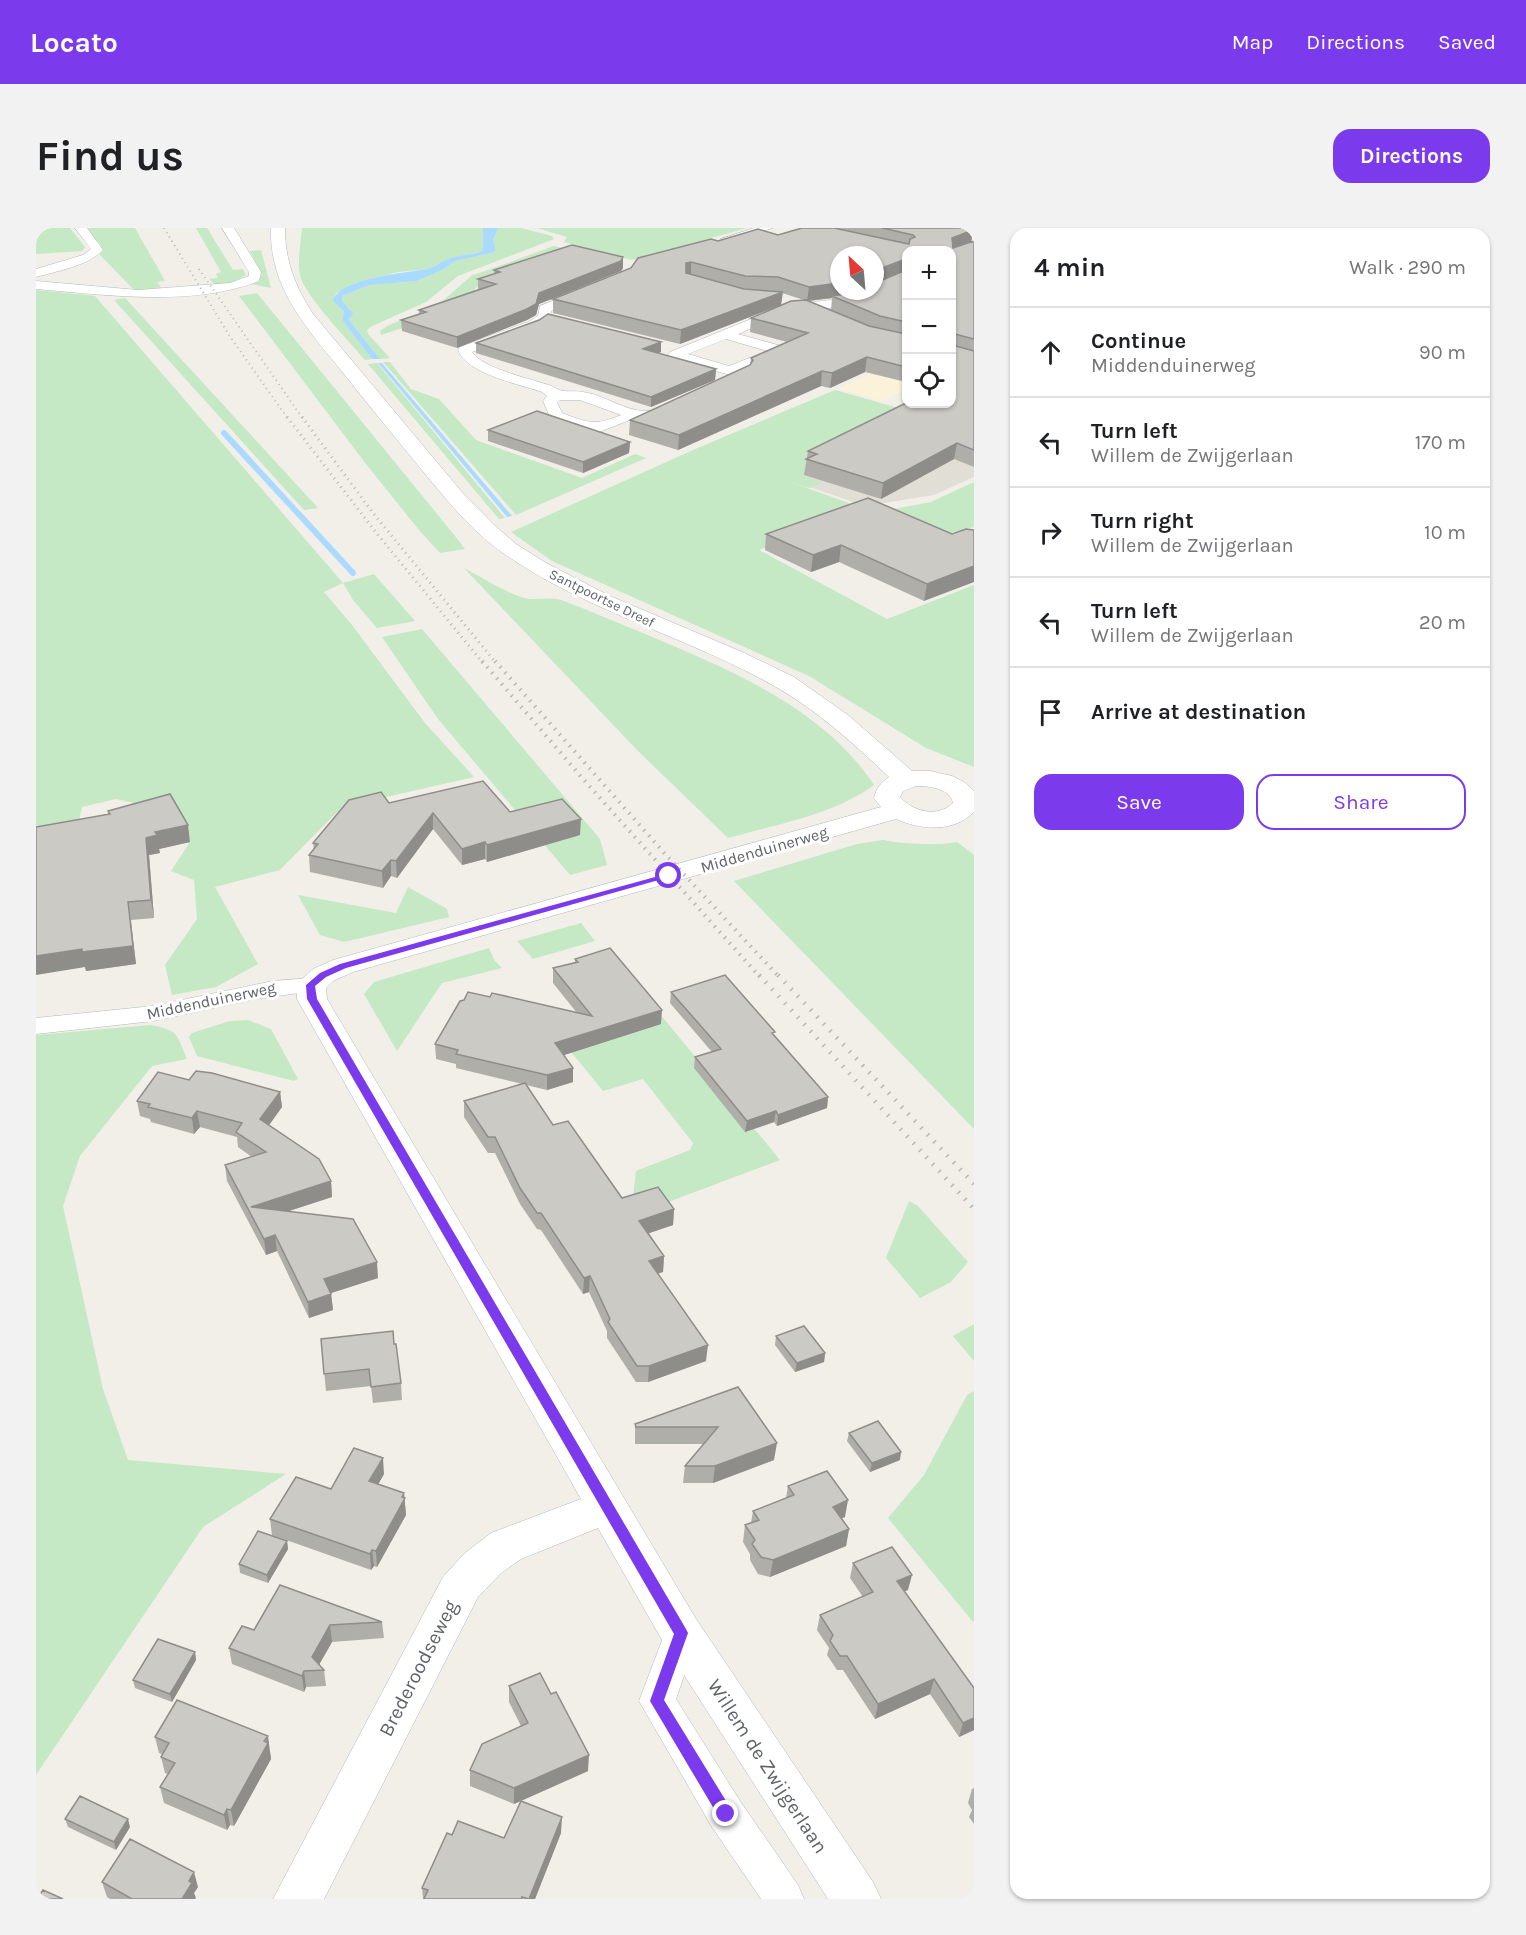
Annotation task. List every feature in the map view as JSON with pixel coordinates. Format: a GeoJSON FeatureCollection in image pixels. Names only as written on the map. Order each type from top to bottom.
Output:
{"type":"FeatureCollection","features":[{"type":"Feature","properties":{"kind":"street"},"geometry":{"type":"LineString","coordinates":[[36,273],[87,257],[97,250],[81,228]]}},
{"type":"Feature","properties":{"kind":"street"},"geometry":{"type":"LineString","coordinates":[[36,285],[138,294],[232,287],[255,278],[255,272],[228,228]]}},
{"type":"Feature","properties":{"kind":"street"},"geometry":{"type":"LineString","coordinates":[[710,244],[767,228]]}},
{"type":"Feature","properties":{"kind":"street","name":"Santpoortse Dreef"},"geometry":{"type":"LineString","coordinates":[[274,231],[282,267],[296,302],[385,414],[483,527],[509,548],[566,583],[767,672],[805,694],[848,726],[906,779]]}},
{"type":"Feature","properties":{"kind":"street"},"geometry":{"type":"LineString","coordinates":[[599,286],[544,309],[551,319],[465,350],[471,361],[480,366],[547,389],[556,396],[582,396],[629,413],[650,416],[681,402]]}},
{"type":"Feature","properties":{"kind":"street"},"geometry":{"type":"LineString","coordinates":[[776,297],[835,319]]}},
{"type":"Feature","properties":{"kind":"street"},"geometry":{"type":"LineString","coordinates":[[722,384],[743,375],[675,355],[787,309],[840,303],[848,300]]}},
{"type":"Feature","properties":{"kind":"street"},"geometry":{"type":"LineString","coordinates":[[840,303],[861,312]]}},
{"type":"Feature","properties":{"kind":"street"},"geometry":{"type":"LineString","coordinates":[[727,335],[780,350],[730,371]]}},
{"type":"Feature","properties":{"kind":"street"},"geometry":{"type":"LineString","coordinates":[[661,346],[684,352]]}},
{"type":"Feature","properties":{"kind":"street"},"geometry":{"type":"LineString","coordinates":[[556,396],[550,401],[556,416],[585,427],[600,430],[629,417],[629,413]]}},
{"type":"Feature","properties":{"kind":"street"},"geometry":{"type":"LineString","coordinates":[[930,778],[966,788],[966,805],[962,812],[951,817],[924,819],[899,810],[888,798],[888,791],[896,783],[906,779],[930,778]]}},
{"type":"Feature","properties":{"kind":"street","name":"Middenduinerweg"},"geometry":{"type":"LineString","coordinates":[[36,1026],[171,1011],[282,985],[311,985],[323,975],[343,966],[899,810]]}},
{"type":"Feature","properties":{"kind":"street"},"geometry":{"type":"LineString","coordinates":[[951,817],[974,834]]}},
{"type":"Feature","properties":{"kind":"street","name":"Willem de Zwijgerlaan"},"geometry":{"type":"LineString","coordinates":[[311,985],[312,999],[606,1508],[681,1633],[856,1899]]}},
{"type":"Feature","properties":{"kind":"street","name":"Brederoodseweg"},"geometry":{"type":"LineString","coordinates":[[298,1899],[458,1590],[473,1572],[506,1546],[606,1508]]}},
{"type":"Feature","properties":{"kind":"street"},"geometry":{"type":"LineString","coordinates":[[681,1633],[657,1701],[726,1814],[784,1899]]}},
{"type":"Feature","properties":{"kind":"shaded area"},"geometry":{"type":"Polygon","coordinates":[[[919,410],[974,425],[974,477],[934,495],[865,506],[777,476],[919,410]]]}},
{"type":"Feature","properties":{"kind":"green space"},"geometry":{"type":"Polygon","coordinates":[[[36,228],[70,228],[85,247],[82,251],[36,254],[36,228]]]}},
{"type":"Feature","properties":{"kind":"green space"},"geometry":{"type":"Polygon","coordinates":[[[85,228],[135,228],[165,281],[157,282],[162,289],[134,290],[99,254],[102,252],[101,245],[85,228]]]}},
{"type":"Feature","properties":{"kind":"green space"},"geometry":{"type":"Polygon","coordinates":[[[196,228],[207,228],[233,270],[243,269],[246,275],[231,283],[216,286],[209,279],[218,278],[216,274],[221,272],[196,228]]]}},
{"type":"Feature","properties":{"kind":"green space"},"geometry":{"type":"Polygon","coordinates":[[[302,228],[483,228],[485,231],[483,249],[480,252],[448,259],[428,269],[398,272],[355,283],[335,294],[344,311],[342,320],[372,359],[365,360],[318,306],[303,284],[299,263],[302,228]]]}},
{"type":"Feature","properties":{"kind":"green space"},"geometry":{"type":"Polygon","coordinates":[[[498,228],[521,228],[552,236],[554,239],[458,276],[426,302],[372,326],[367,330],[368,334],[390,358],[380,359],[349,320],[350,309],[341,301],[342,296],[370,285],[417,281],[444,269],[455,261],[492,253],[496,250],[493,240],[498,228]]]}},
{"type":"Feature","properties":{"kind":"green space"},"geometry":{"type":"Polygon","coordinates":[[[537,228],[747,228],[632,260],[564,242],[567,237],[537,228]]]}},
{"type":"Feature","properties":{"kind":"green space"},"geometry":{"type":"Polygon","coordinates":[[[554,246],[624,263],[616,268],[544,265],[475,288],[476,291],[437,317],[381,335],[380,331],[387,326],[438,305],[471,276],[554,246]]]}},
{"type":"Feature","properties":{"kind":"green space"},"geometry":{"type":"Polygon","coordinates":[[[261,250],[271,288],[251,284],[262,275],[250,251],[261,250]]]}},
{"type":"Feature","properties":{"kind":"green space"},"geometry":{"type":"Polygon","coordinates":[[[36,290],[95,296],[343,583],[324,592],[352,625],[425,723],[474,777],[342,807],[280,870],[215,887],[258,964],[216,987],[172,995],[165,965],[197,919],[194,880],[171,871],[190,842],[169,811],[116,799],[82,807],[72,854],[36,849],[36,290]]]}},
{"type":"Feature","properties":{"kind":"green space"},"geometry":{"type":"Polygon","coordinates":[[[257,293],[465,549],[440,553],[419,530],[239,296],[257,293]]]}},
{"type":"Feature","properties":{"kind":"green space"},"geometry":{"type":"Polygon","coordinates":[[[125,298],[319,508],[304,510],[114,300],[125,298]]]}},
{"type":"Feature","properties":{"kind":"green space"},"geometry":{"type":"Polygon","coordinates":[[[383,362],[390,362],[411,389],[439,399],[476,440],[582,478],[635,454],[646,458],[516,515],[383,362]]]}},
{"type":"Feature","properties":{"kind":"green space"},"geometry":{"type":"Polygon","coordinates":[[[377,363],[505,518],[499,519],[368,364],[377,363]]]}},
{"type":"Feature","properties":{"kind":"green space"},"geometry":{"type":"Polygon","coordinates":[[[835,390],[912,412],[804,466],[813,470],[803,476],[822,482],[809,488],[790,482],[866,509],[759,550],[887,619],[974,585],[974,767],[926,748],[809,676],[552,561],[511,532],[693,450],[835,390]]]}},
{"type":"Feature","properties":{"kind":"green space"},"geometry":{"type":"Polygon","coordinates":[[[974,482],[974,527],[937,536],[878,512],[931,502],[974,482]]]}},
{"type":"Feature","properties":{"kind":"green space"},"geometry":{"type":"Polygon","coordinates":[[[464,568],[514,594],[526,598],[561,600],[681,649],[743,678],[803,713],[829,734],[853,758],[874,785],[841,804],[823,811],[728,838],[637,750],[464,568]]]}},
{"type":"Feature","properties":{"kind":"green space"},"geometry":{"type":"Polygon","coordinates":[[[374,574],[415,621],[377,628],[353,600],[343,583],[374,574]]]}},
{"type":"Feature","properties":{"kind":"green space"},"geometry":{"type":"Polygon","coordinates":[[[422,629],[600,839],[607,865],[570,875],[438,719],[382,637],[422,629]]]}},
{"type":"Feature","properties":{"kind":"green space"},"geometry":{"type":"Polygon","coordinates":[[[883,840],[920,844],[957,842],[974,855],[974,1129],[734,881],[857,844],[883,840]]]}},
{"type":"Feature","properties":{"kind":"green space"},"geometry":{"type":"Polygon","coordinates":[[[408,887],[447,909],[449,917],[344,942],[320,935],[298,895],[396,913],[408,887]]]}},
{"type":"Feature","properties":{"kind":"green space"},"geometry":{"type":"Polygon","coordinates":[[[581,923],[595,941],[533,959],[517,941],[581,923]]]}},
{"type":"Feature","properties":{"kind":"green space"},"geometry":{"type":"Polygon","coordinates":[[[489,948],[495,961],[502,968],[442,983],[397,1051],[364,994],[374,982],[489,948]]]}},
{"type":"Feature","properties":{"kind":"green space"},"geometry":{"type":"Polygon","coordinates":[[[660,1014],[780,1160],[631,1216],[636,1171],[690,1150],[693,1143],[643,1079],[603,1091],[563,1042],[660,1014]]]}},
{"type":"Feature","properties":{"kind":"green space"},"geometry":{"type":"Polygon","coordinates":[[[248,1020],[271,1029],[298,1079],[294,1081],[197,1056],[189,1037],[192,1033],[230,1021],[248,1020]]]}},
{"type":"Feature","properties":{"kind":"green space"},"geometry":{"type":"Polygon","coordinates":[[[151,1025],[167,1029],[176,1035],[187,1059],[152,1066],[80,1156],[63,1206],[103,1389],[128,1460],[286,1474],[203,1527],[36,1775],[36,1035],[151,1025]]]}},
{"type":"Feature","properties":{"kind":"green space"},"geometry":{"type":"Polygon","coordinates":[[[909,1201],[918,1206],[968,1262],[951,1282],[920,1298],[886,1258],[909,1201]]]}},
{"type":"Feature","properties":{"kind":"green space"},"geometry":{"type":"Polygon","coordinates":[[[974,1324],[974,1361],[953,1336],[974,1324]]]}},
{"type":"Feature","properties":{"kind":"green space"},"geometry":{"type":"Polygon","coordinates":[[[974,1391],[973,1622],[888,1518],[924,1475],[967,1395],[974,1391]]]}},
{"type":"Feature","properties":{"kind":"sand"},"geometry":{"type":"Polygon","coordinates":[[[871,373],[902,382],[902,392],[882,401],[838,389],[871,373]]]}},
{"type":"Feature","properties":{"kind":"water"},"geometry":{"type":"Polygon","coordinates":[[[483,228],[498,228],[493,240],[496,250],[492,253],[455,261],[444,269],[417,281],[370,285],[342,296],[342,301],[353,313],[349,320],[380,359],[372,359],[342,320],[344,311],[333,301],[338,293],[360,282],[427,269],[445,260],[480,252],[483,249],[483,228]]]}},
{"type":"Feature","properties":{"kind":"water"},"geometry":{"type":"Polygon","coordinates":[[[378,363],[382,363],[512,516],[507,517],[378,363]]]}},
{"type":"Feature","properties":{"kind":"building"},"geometry":{"type":"Polygon","coordinates":[[[802,228],[834,228],[909,244],[910,239],[915,237],[913,235],[882,228],[966,228],[973,230],[952,238],[953,246],[902,246],[902,260],[884,267],[884,246],[830,246],[830,284],[809,287],[778,277],[745,276],[691,262],[686,263],[686,273],[744,289],[783,292],[681,330],[553,299],[631,268],[638,258],[711,239],[718,241],[758,229],[778,235],[802,228]]]}},
{"type":"Feature","properties":{"kind":"building"},"geometry":{"type":"Polygon","coordinates":[[[974,241],[974,339],[956,334],[956,247],[974,241]]]}},
{"type":"Feature","properties":{"kind":"building"},"geometry":{"type":"Polygon","coordinates":[[[572,245],[623,257],[621,261],[539,293],[536,304],[527,309],[457,337],[401,320],[426,312],[419,310],[496,284],[478,279],[500,272],[494,270],[572,245]]]}},
{"type":"Feature","properties":{"kind":"building"},"geometry":{"type":"Polygon","coordinates":[[[902,272],[902,321],[880,316],[842,300],[884,300],[884,279],[902,272]]]}},
{"type":"Feature","properties":{"kind":"building"},"geometry":{"type":"Polygon","coordinates":[[[806,300],[869,326],[902,333],[902,366],[867,357],[832,373],[822,371],[679,435],[630,420],[750,365],[753,360],[751,358],[808,333],[751,318],[791,301],[806,300]]]}},
{"type":"Feature","properties":{"kind":"building"},"geometry":{"type":"Polygon","coordinates":[[[548,314],[661,342],[643,349],[716,369],[651,397],[476,343],[539,320],[548,314]]]}},
{"type":"Feature","properties":{"kind":"building"},"geometry":{"type":"Polygon","coordinates":[[[956,346],[974,351],[974,450],[957,443],[883,483],[806,459],[817,454],[808,451],[902,405],[902,408],[956,408],[956,346]]]}},
{"type":"Feature","properties":{"kind":"building"},"geometry":{"type":"Polygon","coordinates":[[[537,411],[630,442],[583,462],[488,430],[537,411]]]}},
{"type":"Feature","properties":{"kind":"building"},"geometry":{"type":"Polygon","coordinates":[[[868,498],[952,534],[966,529],[974,530],[974,566],[927,584],[841,545],[813,555],[766,534],[868,498]]]}},
{"type":"Feature","properties":{"kind":"building"},"geometry":{"type":"Polygon","coordinates":[[[483,781],[510,812],[562,799],[581,819],[487,845],[485,842],[462,849],[433,813],[396,861],[391,860],[382,871],[309,855],[318,844],[313,843],[349,800],[381,792],[389,803],[483,781]]]}},
{"type":"Feature","properties":{"kind":"building"},"geometry":{"type":"Polygon","coordinates":[[[170,794],[188,825],[155,832],[157,835],[146,838],[151,900],[128,902],[133,946],[82,952],[82,949],[36,956],[36,827],[110,814],[108,811],[170,794]]]}},
{"type":"Feature","properties":{"kind":"building"},"geometry":{"type":"Polygon","coordinates":[[[610,948],[662,1010],[555,1043],[573,1068],[547,1075],[456,1054],[458,1050],[435,1044],[460,1001],[464,1000],[468,992],[490,997],[492,993],[592,1016],[553,968],[578,962],[575,959],[610,948]]]}},
{"type":"Feature","properties":{"kind":"building"},"geometry":{"type":"Polygon","coordinates":[[[725,975],[828,1097],[778,1115],[776,1111],[747,1121],[695,1057],[721,1049],[671,992],[725,975]]]}},
{"type":"Feature","properties":{"kind":"building"},"geometry":{"type":"Polygon","coordinates":[[[196,1071],[212,1073],[280,1092],[260,1119],[319,1159],[331,1181],[251,1207],[353,1219],[377,1262],[324,1279],[331,1294],[308,1302],[275,1235],[264,1239],[225,1165],[266,1152],[236,1132],[242,1123],[197,1111],[192,1118],[148,1107],[150,1104],[137,1101],[158,1072],[189,1080],[196,1071]]]}},
{"type":"Feature","properties":{"kind":"building"},"geometry":{"type":"Polygon","coordinates":[[[525,1083],[553,1125],[568,1121],[622,1198],[658,1187],[674,1209],[639,1221],[664,1256],[649,1261],[708,1345],[649,1366],[637,1366],[608,1322],[610,1319],[590,1276],[584,1278],[541,1213],[537,1213],[520,1188],[495,1137],[488,1137],[464,1101],[525,1083]]]}},
{"type":"Feature","properties":{"kind":"building"},"geometry":{"type":"Polygon","coordinates":[[[804,1326],[825,1353],[797,1363],[776,1336],[804,1326]]]}},
{"type":"Feature","properties":{"kind":"building"},"geometry":{"type":"Polygon","coordinates":[[[393,1331],[401,1383],[371,1387],[369,1369],[324,1374],[321,1339],[393,1331]]]}},
{"type":"Feature","properties":{"kind":"building"},"geometry":{"type":"Polygon","coordinates":[[[738,1387],[777,1443],[715,1466],[685,1466],[718,1427],[636,1427],[635,1424],[738,1387]]]}},
{"type":"Feature","properties":{"kind":"building"},"geometry":{"type":"Polygon","coordinates":[[[878,1421],[901,1452],[872,1463],[849,1433],[878,1421]]]}},
{"type":"Feature","properties":{"kind":"building"},"geometry":{"type":"Polygon","coordinates":[[[354,1448],[383,1458],[369,1481],[404,1493],[402,1497],[405,1498],[376,1551],[372,1550],[370,1554],[270,1519],[296,1477],[331,1489],[354,1448]]]}},
{"type":"Feature","properties":{"kind":"building"},"geometry":{"type":"Polygon","coordinates":[[[827,1471],[848,1500],[833,1507],[849,1529],[773,1560],[761,1557],[752,1544],[755,1540],[745,1525],[759,1520],[753,1511],[794,1495],[788,1486],[827,1471]]]}},
{"type":"Feature","properties":{"kind":"building"},"geometry":{"type":"Polygon","coordinates":[[[258,1531],[287,1541],[267,1575],[239,1564],[258,1531]]]}},
{"type":"Feature","properties":{"kind":"building"},"geometry":{"type":"Polygon","coordinates":[[[892,1547],[912,1575],[897,1581],[974,1688],[974,1718],[963,1723],[934,1679],[878,1704],[847,1656],[840,1656],[830,1641],[833,1635],[820,1615],[873,1592],[853,1563],[892,1547]]]}},
{"type":"Feature","properties":{"kind":"building"},"geometry":{"type":"Polygon","coordinates":[[[280,1585],[382,1622],[330,1625],[312,1657],[324,1670],[304,1671],[302,1676],[229,1648],[242,1626],[254,1630],[280,1585]]]}},
{"type":"Feature","properties":{"kind":"building"},"geometry":{"type":"Polygon","coordinates":[[[158,1639],[195,1652],[170,1694],[133,1680],[158,1639]]]}},
{"type":"Feature","properties":{"kind":"building"},"geometry":{"type":"Polygon","coordinates":[[[540,1673],[551,1694],[556,1692],[589,1755],[514,1788],[470,1770],[482,1744],[528,1723],[509,1686],[540,1673]]]}},
{"type":"Feature","properties":{"kind":"building"},"geometry":{"type":"Polygon","coordinates":[[[177,1700],[268,1736],[264,1741],[268,1743],[231,1810],[227,1809],[224,1815],[160,1787],[175,1763],[161,1757],[169,1743],[155,1737],[177,1700]]]}},
{"type":"Feature","properties":{"kind":"building"},"geometry":{"type":"Polygon","coordinates":[[[80,1796],[128,1819],[114,1842],[65,1819],[80,1796]]]}},
{"type":"Feature","properties":{"kind":"building"},"geometry":{"type":"Polygon","coordinates":[[[521,1801],[562,1817],[529,1899],[522,1897],[521,1899],[424,1899],[428,1890],[422,1888],[447,1833],[452,1835],[458,1821],[504,1838],[521,1801]]]}},
{"type":"Feature","properties":{"kind":"building"},"geometry":{"type":"Polygon","coordinates":[[[130,1839],[194,1872],[189,1881],[192,1883],[182,1899],[132,1899],[102,1882],[130,1839]]]}},
{"type":"Feature","properties":{"kind":"building"},"geometry":{"type":"Polygon","coordinates":[[[43,1890],[63,1899],[37,1899],[43,1890]]]}},
{"type":"Feature","properties":{"kind":"waterway"},"geometry":{"type":"LineString","coordinates":[[224,433],[353,573]]}},
{"type":"Feature","properties":{"kind":"railway"},"geometry":{"type":"LineString","coordinates":[[164,228],[229,335],[288,419]]}},
{"type":"Feature","properties":{"kind":"railway"},"geometry":{"type":"LineString","coordinates":[[199,269],[303,419]]}},
{"type":"Feature","properties":{"kind":"railway"},"geometry":{"type":"LineString","coordinates":[[287,417],[378,535],[483,663]]}},
{"type":"Feature","properties":{"kind":"railway"},"geometry":{"type":"LineString","coordinates":[[302,417],[373,513],[496,663]]}},
{"type":"Feature","properties":{"kind":"railway"},"geometry":{"type":"LineString","coordinates":[[482,661],[583,779],[760,977]]}},
{"type":"Feature","properties":{"kind":"railway"},"geometry":{"type":"LineString","coordinates":[[495,661],[666,855],[779,977]]}},
{"type":"Feature","properties":{"kind":"railway"},"geometry":{"type":"LineString","coordinates":[[759,975],[974,1209]]}},
{"type":"Feature","properties":{"kind":"railway"},"geometry":{"type":"LineString","coordinates":[[778,975],[974,1184]]}},
{"type":"Feature","properties":{"kind":"route"},"geometry":{"type":"LineString","coordinates":[[669,876],[343,966],[323,975],[311,985],[312,999],[606,1508],[681,1633],[657,1701],[726,1814]]}}]}
